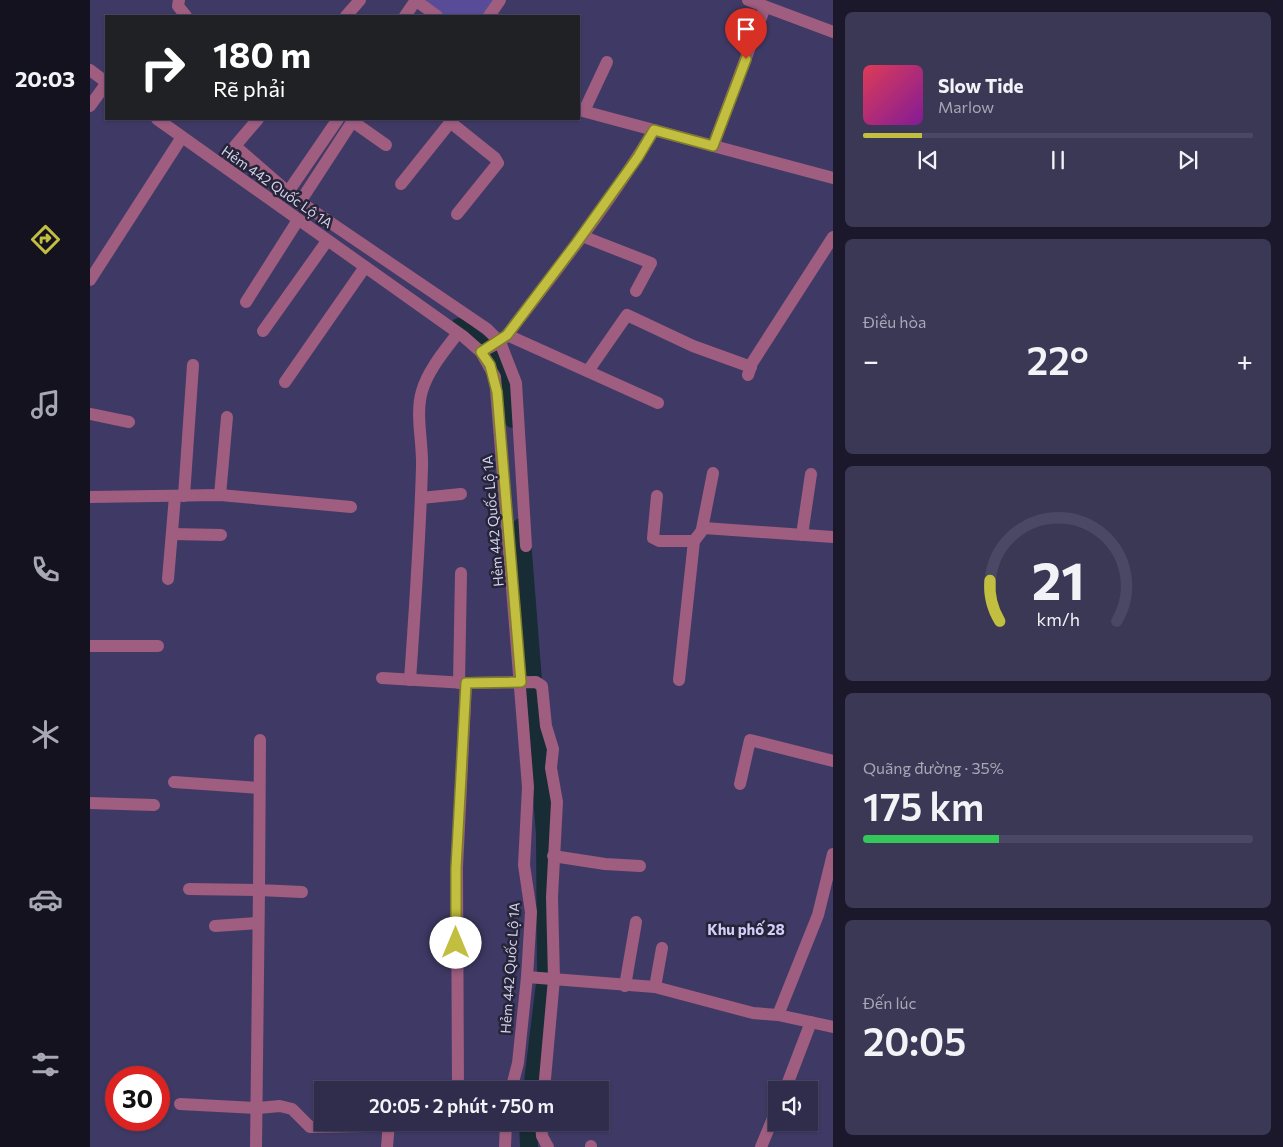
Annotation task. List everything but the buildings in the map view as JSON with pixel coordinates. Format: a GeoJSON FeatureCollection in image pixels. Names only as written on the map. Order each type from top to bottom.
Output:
{"type":"FeatureCollection","features":[{"type":"Feature","properties":{"kind":"street"},"geometry":{"type":"LineString","coordinates":[[179,0],[178,6],[185,15]]}},
{"type":"Feature","properties":{"kind":"street"},"geometry":{"type":"LineString","coordinates":[[347,15],[360,0]]}},
{"type":"Feature","properties":{"kind":"street"},"geometry":{"type":"LineString","coordinates":[[406,15],[415,0],[429,14]]}},
{"type":"Feature","properties":{"kind":"street"},"geometry":{"type":"LineString","coordinates":[[490,15],[500,0]]}},
{"type":"Feature","properties":{"kind":"street"},"geometry":{"type":"LineString","coordinates":[[748,0],[833,32]]}},
{"type":"Feature","properties":{"kind":"street"},"geometry":{"type":"LineString","coordinates":[[713,146],[765,7]]}},
{"type":"Feature","properties":{"kind":"street"},"geometry":{"type":"LineString","coordinates":[[606,62],[581,110],[833,178]]}},
{"type":"Feature","properties":{"kind":"street"},"geometry":{"type":"LineString","coordinates":[[90,70],[105,82]]}},
{"type":"Feature","properties":{"kind":"street"},"geometry":{"type":"LineString","coordinates":[[90,106],[105,84]]}},
{"type":"Feature","properties":{"kind":"street","name":"Hẻm 442 Quốc Lộ 1A"},"geometry":{"type":"LineString","coordinates":[[158,120],[458,333],[493,345],[490,365],[497,392],[527,682],[528,787],[524,865],[531,912],[530,977],[514,1081]]}},
{"type":"Feature","properties":{"kind":"street"},"geometry":{"type":"LineString","coordinates":[[257,120],[235,146],[288,192],[337,120]]}},
{"type":"Feature","properties":{"kind":"street"},"geometry":{"type":"LineString","coordinates":[[386,145],[353,120],[300,201],[306,208],[329,224],[487,329],[493,345],[517,390],[526,546]]}},
{"type":"Feature","properties":{"kind":"street"},"geometry":{"type":"LineString","coordinates":[[401,184],[452,120],[495,158],[498,163],[457,214]]}},
{"type":"Feature","properties":{"kind":"street"},"geometry":{"type":"LineString","coordinates":[[493,345],[582,236],[638,157],[654,130]]}},
{"type":"Feature","properties":{"kind":"street"},"geometry":{"type":"LineString","coordinates":[[90,280],[182,137]]}},
{"type":"Feature","properties":{"kind":"street"},"geometry":{"type":"LineString","coordinates":[[246,302],[298,220]]}},
{"type":"Feature","properties":{"kind":"street"},"geometry":{"type":"LineString","coordinates":[[582,236],[652,263],[636,291]]}},
{"type":"Feature","properties":{"kind":"street"},"geometry":{"type":"LineString","coordinates":[[588,371],[627,315],[749,371],[833,237]]}},
{"type":"Feature","properties":{"kind":"street"},"geometry":{"type":"LineString","coordinates":[[264,331],[327,240]]}},
{"type":"Feature","properties":{"kind":"street"},"geometry":{"type":"LineString","coordinates":[[285,382],[365,267]]}},
{"type":"Feature","properties":{"kind":"street"},"geometry":{"type":"LineString","coordinates":[[410,680],[421,498],[421,392],[426,380],[458,333]]}},
{"type":"Feature","properties":{"kind":"street"},"geometry":{"type":"LineString","coordinates":[[493,345],[588,371],[658,403]]}},
{"type":"Feature","properties":{"kind":"street"},"geometry":{"type":"LineString","coordinates":[[168,579],[193,365]]}},
{"type":"Feature","properties":{"kind":"street"},"geometry":{"type":"LineString","coordinates":[[90,414],[128,422]]}},
{"type":"Feature","properties":{"kind":"street"},"geometry":{"type":"LineString","coordinates":[[220,495],[227,417]]}},
{"type":"Feature","properties":{"kind":"street"},"geometry":{"type":"LineString","coordinates":[[679,680],[694,541],[702,529],[713,473]]}},
{"type":"Feature","properties":{"kind":"street"},"geometry":{"type":"LineString","coordinates":[[802,535],[811,474]]}},
{"type":"Feature","properties":{"kind":"street"},"geometry":{"type":"LineString","coordinates":[[421,498],[461,494]]}},
{"type":"Feature","properties":{"kind":"street"},"geometry":{"type":"LineString","coordinates":[[90,497],[220,495],[351,507]]}},
{"type":"Feature","properties":{"kind":"street"},"geometry":{"type":"LineString","coordinates":[[657,496],[653,538],[659,541],[694,541]]}},
{"type":"Feature","properties":{"kind":"street"},"geometry":{"type":"LineString","coordinates":[[702,529],[833,537]]}},
{"type":"Feature","properties":{"kind":"street"},"geometry":{"type":"LineString","coordinates":[[172,534],[221,535]]}},
{"type":"Feature","properties":{"kind":"street"},"geometry":{"type":"LineString","coordinates":[[458,1081],[456,868],[462,683],[461,573]]}},
{"type":"Feature","properties":{"kind":"street"},"geometry":{"type":"LineString","coordinates":[[90,646],[158,646]]}},
{"type":"Feature","properties":{"kind":"street"},"geometry":{"type":"LineString","coordinates":[[382,678],[462,683],[527,682],[542,686],[546,726],[552,749],[551,768],[557,802],[553,856],[552,979],[545,1081]]}},
{"type":"Feature","properties":{"kind":"street"},"geometry":{"type":"LineString","coordinates":[[256,1147],[258,1108],[258,806],[260,740]]}},
{"type":"Feature","properties":{"kind":"street"},"geometry":{"type":"LineString","coordinates":[[740,784],[750,740],[833,761]]}},
{"type":"Feature","properties":{"kind":"street"},"geometry":{"type":"LineString","coordinates":[[174,782],[259,788]]}},
{"type":"Feature","properties":{"kind":"street"},"geometry":{"type":"LineString","coordinates":[[90,803],[154,805]]}},
{"type":"Feature","properties":{"kind":"street"},"geometry":{"type":"LineString","coordinates":[[778,1014],[818,915],[833,854]]}},
{"type":"Feature","properties":{"kind":"street"},"geometry":{"type":"LineString","coordinates":[[553,856],[605,864],[640,866]]}},
{"type":"Feature","properties":{"kind":"street"},"geometry":{"type":"LineString","coordinates":[[189,889],[302,892]]}},
{"type":"Feature","properties":{"kind":"street"},"geometry":{"type":"LineString","coordinates":[[625,986],[636,922]]}},
{"type":"Feature","properties":{"kind":"street"},"geometry":{"type":"LineString","coordinates":[[215,926],[258,923]]}},
{"type":"Feature","properties":{"kind":"street"},"geometry":{"type":"LineString","coordinates":[[655,987],[662,948]]}},
{"type":"Feature","properties":{"kind":"street"},"geometry":{"type":"LineString","coordinates":[[530,977],[655,987],[753,1013],[778,1014],[833,1027]]}},
{"type":"Feature","properties":{"kind":"street"},"geometry":{"type":"LineString","coordinates":[[788,1081],[811,1022]]}},
{"type":"Feature","properties":{"kind":"street"},"geometry":{"type":"LineString","coordinates":[[180,1104],[258,1108],[280,1106],[292,1109],[310,1127],[314,1127]]}},
{"type":"Feature","properties":{"kind":"street"},"geometry":{"type":"LineString","coordinates":[[761,1147],[768,1130]]}},
{"type":"Feature","properties":{"kind":"street"},"geometry":{"type":"LineString","coordinates":[[387,1147],[388,1131]]}},
{"type":"Feature","properties":{"kind":"street"},"geometry":{"type":"LineString","coordinates":[[505,1147],[506,1131]]}},
{"type":"Feature","properties":{"kind":"street"},"geometry":{"type":"LineString","coordinates":[[542,1131],[542,1136],[548,1147]]}},
{"type":"Feature","properties":{"kind":"shaded area"},"geometry":{"type":"Polygon","coordinates":[[[421,0],[498,0],[487,15],[441,15],[421,0]]]}},
{"type":"Feature","properties":{"kind":"waterway"},"geometry":{"type":"LineString","coordinates":[[459,327],[502,361],[507,375],[513,419]]}},
{"type":"Feature","properties":{"kind":"waterway"},"geometry":{"type":"LineString","coordinates":[[521,527],[545,834],[546,975],[533,1081]]}},
{"type":"Feature","properties":{"kind":"waterway"},"geometry":{"type":"LineString","coordinates":[[528,1131],[529,1147]]}},
{"type":"Feature","properties":{"kind":"district","name":"Khu phố 28"},"geometry":{"type":"Point","coordinates":[746,930]}},
{"type":"Feature","properties":{"kind":"route"},"geometry":{"type":"LineString","coordinates":[[456,943],[456,868],[466,683],[521,682],[497,392],[495,378],[490,365],[481,352],[500,342],[507,335],[575,245],[638,157],[654,130],[713,146],[746,59]]}}]}
